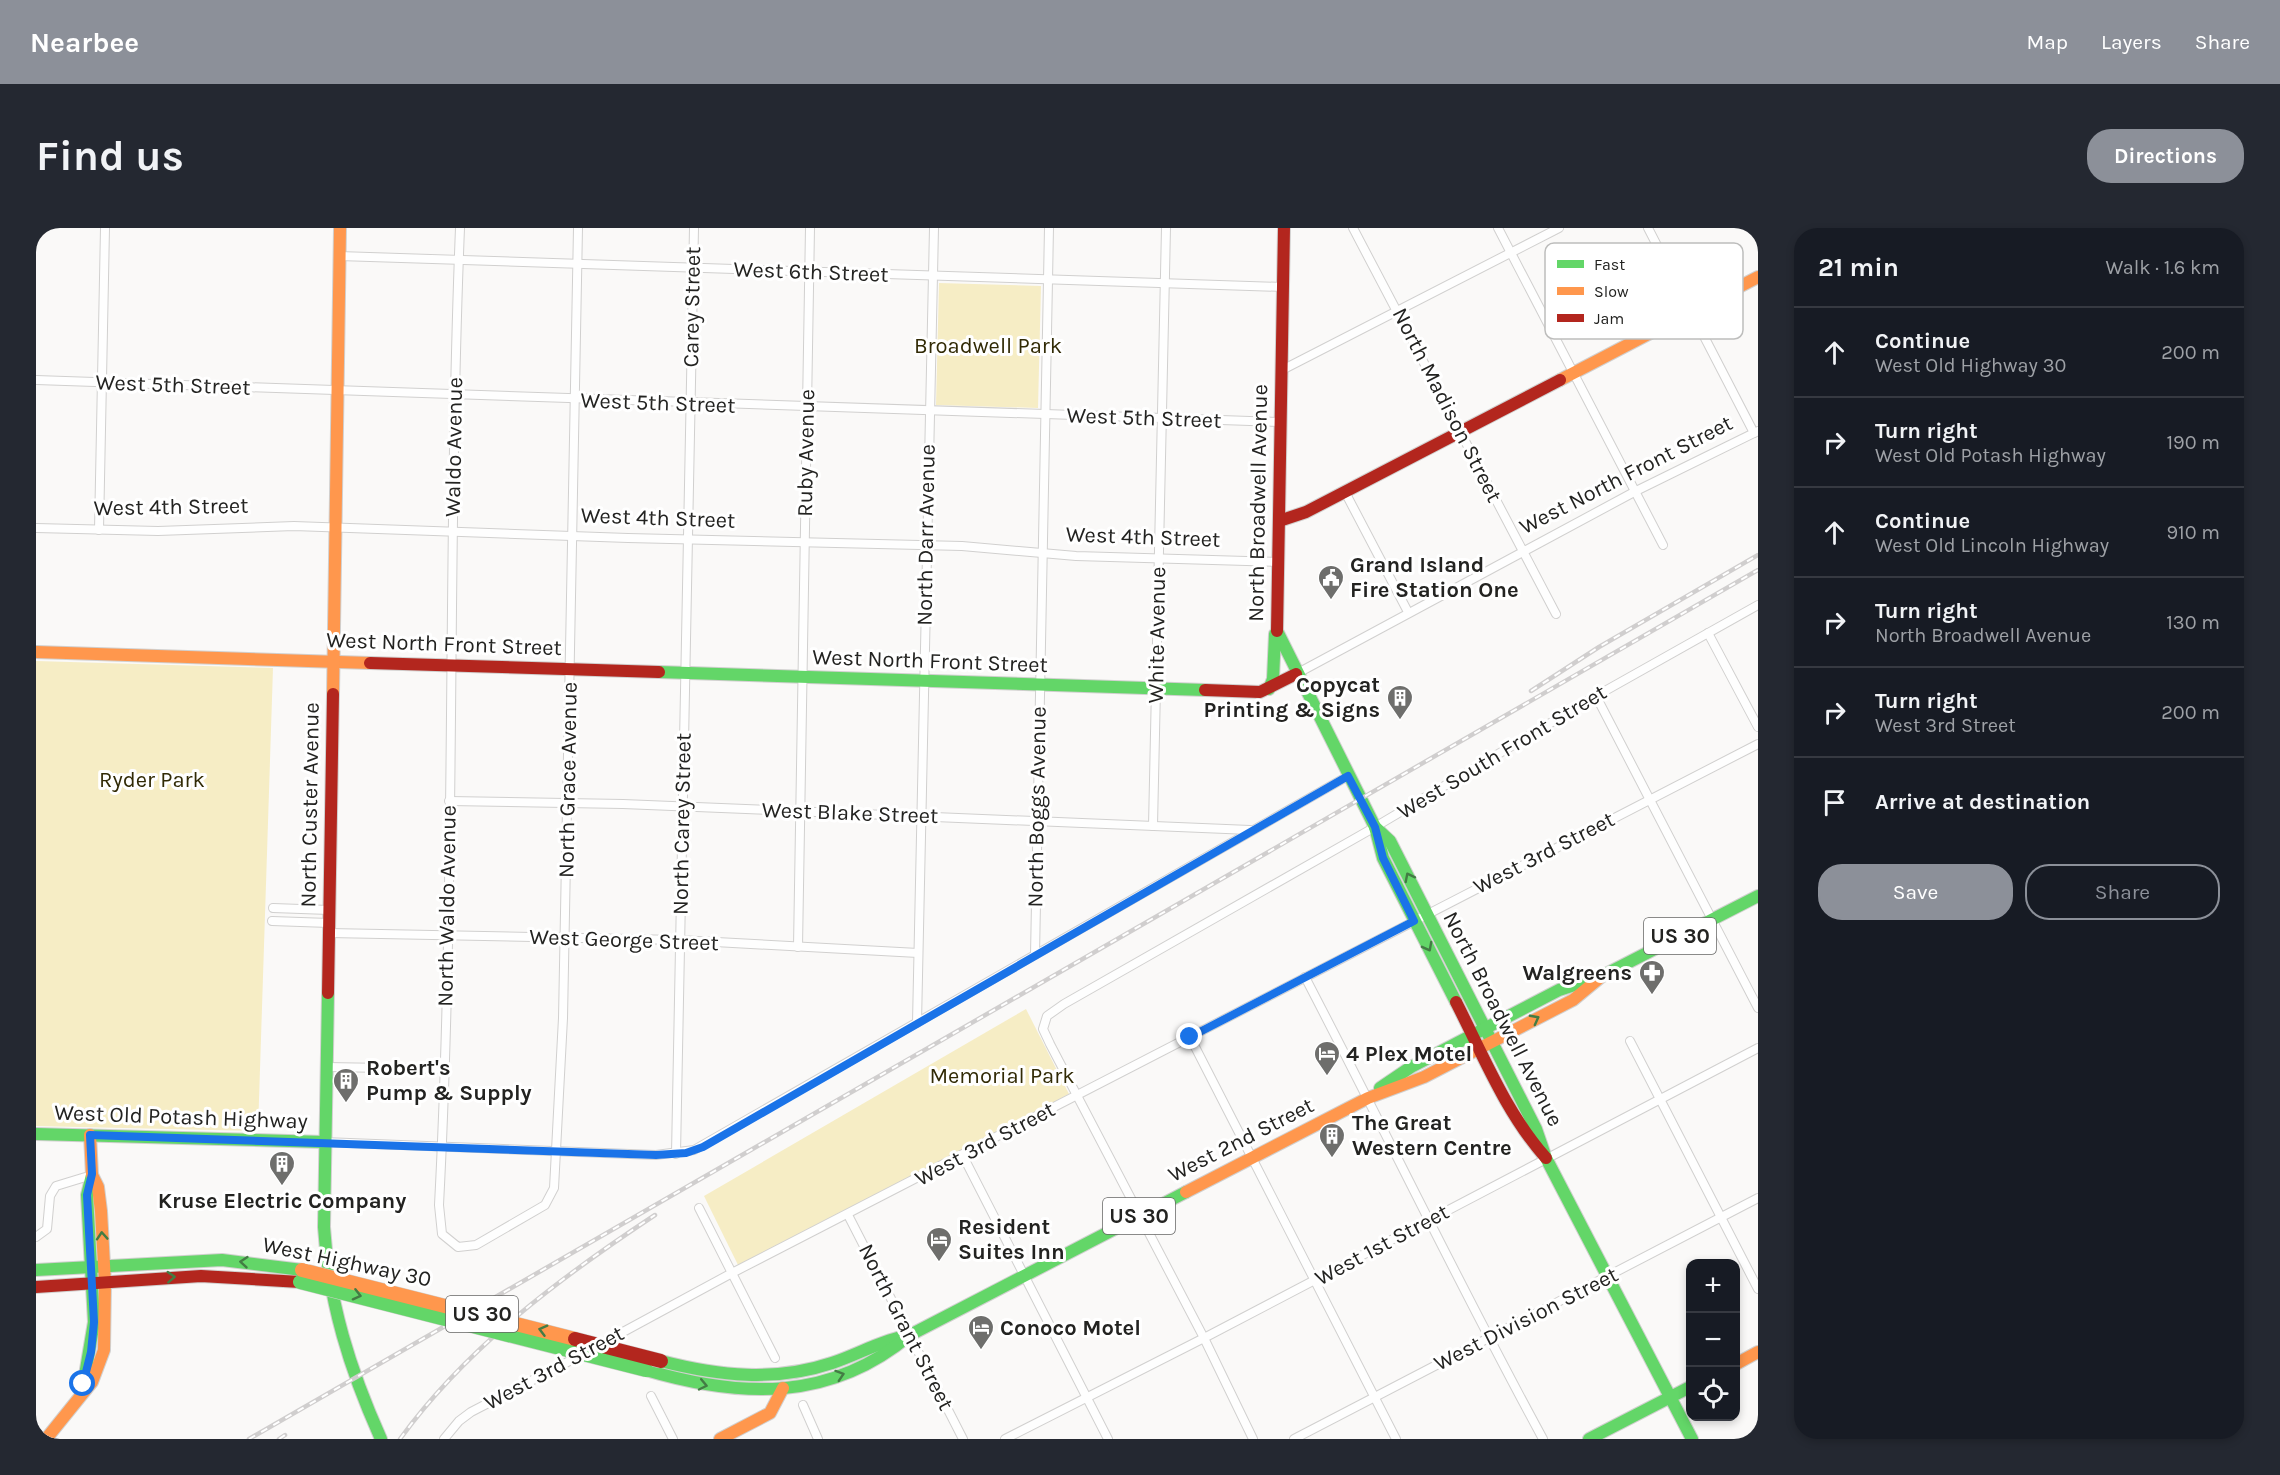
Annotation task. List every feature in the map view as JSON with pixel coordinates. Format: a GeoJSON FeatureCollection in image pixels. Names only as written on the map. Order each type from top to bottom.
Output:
{"type":"FeatureCollection","features":[{"type":"Feature","properties":{"kind":"main road","name":"North Custer Avenue"},"geometry":{"type":"LineString","coordinates":[[340,228],[337,527],[324,1142],[326,1263],[336,1321],[354,1379],[381,1439]]}},
{"type":"Feature","properties":{"kind":"main road","name":"North Broadwell Avenue"},"geometry":{"type":"LineString","coordinates":[[1284,228],[1276,630],[1296,674],[1375,827],[1383,858],[1414,921],[1525,1133],[1546,1158]]}},
{"type":"Feature","properties":{"kind":"main road"},"geometry":{"type":"LineString","coordinates":[[1743,285],[1758,277]]}},
{"type":"Feature","properties":{"kind":"main road"},"geometry":{"type":"LineString","coordinates":[[1278,521],[1306,512],[1641,339]]}},
{"type":"Feature","properties":{"kind":"main road"},"geometry":{"type":"LineString","coordinates":[[1269,689],[1273,679],[1276,630]]}},
{"type":"Feature","properties":{"kind":"main road","name":"West North Front Street"},"geometry":{"type":"LineString","coordinates":[[36,652],[1260,692],[1296,674]]}},
{"type":"Feature","properties":{"kind":"main road","name":"North Broadwell Avenue"},"geometry":{"type":"LineString","coordinates":[[1375,827],[1390,841],[1493,1041],[1536,1129],[1546,1158]]}},
{"type":"Feature","properties":{"kind":"main road","name":"West 2nd Street"},"geometry":{"type":"LineString","coordinates":[[1368,1098],[1403,1072],[1486,1028],[1571,985],[1602,976],[1758,896]]}},
{"type":"Feature","properties":{"kind":"main road","name":"West 2nd Street"},"geometry":{"type":"LineString","coordinates":[[784,1382],[886,1339],[910,1335],[1368,1098],[1412,1082],[1573,1000],[1602,976]]}},
{"type":"Feature","properties":{"kind":"main road","name":"West Old Potash Highway"},"geometry":{"type":"LineString","coordinates":[[36,1134],[324,1142]]}},
{"type":"Feature","properties":{"kind":"main road"},"geometry":{"type":"LineString","coordinates":[[46,1439],[66,1418],[82,1393],[94,1331],[99,1283],[87,1195],[92,1174],[90,1135]]}},
{"type":"Feature","properties":{"kind":"main road"},"geometry":{"type":"LineString","coordinates":[[1546,1158],[1692,1439]]}},
{"type":"Feature","properties":{"kind":"main road","name":"West Highway 30"},"geometry":{"type":"LineString","coordinates":[[36,1270],[222,1260],[301,1276],[728,1376],[784,1382]]}},
{"type":"Feature","properties":{"kind":"main road","name":"West Highway 30"},"geometry":{"type":"LineString","coordinates":[[36,1287],[226,1275],[301,1276],[646,1370],[728,1389],[784,1382]]}},
{"type":"Feature","properties":{"kind":"main road"},"geometry":{"type":"LineString","coordinates":[[1740,1362],[1758,1352]]}},
{"type":"Feature","properties":{"kind":"main road"},"geometry":{"type":"LineString","coordinates":[[720,1439],[770,1413],[784,1382]]}},
{"type":"Feature","properties":{"kind":"main road"},"geometry":{"type":"LineString","coordinates":[[1589,1439],[1686,1389]]}},
{"type":"Feature","properties":{"kind":"street"},"geometry":{"type":"LineString","coordinates":[[99,530],[105,228]]}},
{"type":"Feature","properties":{"kind":"street","name":"Waldo Avenue"},"geometry":{"type":"LineString","coordinates":[[450,665],[460,228]]}},
{"type":"Feature","properties":{"kind":"street","name":"North Grace Avenue"},"geometry":{"type":"LineString","coordinates":[[442,1146],[439,1205],[442,1234],[458,1247],[476,1245],[545,1204],[554,1188],[558,1151],[565,938],[578,228]]}},
{"type":"Feature","properties":{"kind":"street","name":"Carey Street"},"geometry":{"type":"LineString","coordinates":[[685,673],[694,228]]}},
{"type":"Feature","properties":{"kind":"street","name":"Ruby Avenue"},"geometry":{"type":"LineString","coordinates":[[798,946],[810,228]]}},
{"type":"Feature","properties":{"kind":"street","name":"North Darr Avenue"},"geometry":{"type":"LineString","coordinates":[[917,1023],[922,681],[934,228]]}},
{"type":"Feature","properties":{"kind":"street","name":"North Boggs Avenue"},"geometry":{"type":"LineString","coordinates":[[1035,955],[1049,228]]}},
{"type":"Feature","properties":{"kind":"street","name":"White Avenue"},"geometry":{"type":"LineString","coordinates":[[1153,826],[1166,228]]}},
{"type":"Feature","properties":{"kind":"street","name":"North Madison Street"},"geometry":{"type":"LineString","coordinates":[[1353,228],[1556,614]]}},
{"type":"Feature","properties":{"kind":"street"},"geometry":{"type":"LineString","coordinates":[[1498,228],[1545,318]]}},
{"type":"Feature","properties":{"kind":"street"},"geometry":{"type":"LineString","coordinates":[[1282,370],[1559,228]]}},
{"type":"Feature","properties":{"kind":"street"},"geometry":{"type":"LineString","coordinates":[[1648,228],[1656,243]]}},
{"type":"Feature","properties":{"kind":"street","name":"West 6th Street"},"geometry":{"type":"LineString","coordinates":[[339,256],[1283,287]]}},
{"type":"Feature","properties":{"kind":"street"},"geometry":{"type":"LineString","coordinates":[[1556,339],[1664,545]]}},
{"type":"Feature","properties":{"kind":"street"},"geometry":{"type":"LineString","coordinates":[[1706,339],[1756,432]]}},
{"type":"Feature","properties":{"kind":"street","name":"West 5th Street"},"geometry":{"type":"LineString","coordinates":[[36,380],[1281,423]]}},
{"type":"Feature","properties":{"kind":"street","name":"West North Front Street"},"geometry":{"type":"LineString","coordinates":[[1296,674],[1636,491],[1756,432]]}},
{"type":"Feature","properties":{"kind":"street"},"geometry":{"type":"LineString","coordinates":[[1345,492],[1408,612]]}},
{"type":"Feature","properties":{"kind":"street","name":"West 4th Street"},"geometry":{"type":"LineString","coordinates":[[36,528],[175,530],[284,525],[688,540],[926,545],[1158,559],[1278,562]]}},
{"type":"Feature","properties":{"kind":"street","name":"West South Front Street"},"geometry":{"type":"LineString","coordinates":[[1077,1096],[1043,1029],[1047,1016],[1064,1004],[1375,827],[1596,696],[1758,605]]}},
{"type":"Feature","properties":{"kind":"street"},"geometry":{"type":"LineString","coordinates":[[1708,633],[1758,727]]}},
{"type":"Feature","properties":{"kind":"street","name":"North Waldo Avenue"},"geometry":{"type":"LineString","coordinates":[[442,1146],[450,801],[450,665]]}},
{"type":"Feature","properties":{"kind":"street","name":"North Carey Street"},"geometry":{"type":"LineString","coordinates":[[676,1155],[685,673]]}},
{"type":"Feature","properties":{"kind":"street"},"geometry":{"type":"LineString","coordinates":[[1596,696],[1758,1008]]}},
{"type":"Feature","properties":{"kind":"street","name":"West 3rd Street"},"geometry":{"type":"LineString","coordinates":[[444,1439],[459,1421],[471,1412],[732,1273],[963,1156],[1758,744]]}},
{"type":"Feature","properties":{"kind":"street"},"geometry":{"type":"LineString","coordinates":[[324,1142],[676,1155],[703,1147],[1250,830],[1348,776]]}},
{"type":"Feature","properties":{"kind":"street","name":"West Blake Street"},"geometry":{"type":"LineString","coordinates":[[450,801],[682,806],[1250,830]]}},
{"type":"Feature","properties":{"kind":"street","name":"West George Street"},"geometry":{"type":"LineString","coordinates":[[273,908],[329,922]]}},
{"type":"Feature","properties":{"kind":"street","name":"West George Street"},"geometry":{"type":"LineString","coordinates":[[272,921],[329,922],[447,936],[679,940],[918,953]]}},
{"type":"Feature","properties":{"kind":"street"},"geometry":{"type":"LineString","coordinates":[[1305,977],[1368,1098],[1427,1221],[1543,1439]]}},
{"type":"Feature","properties":{"kind":"street"},"geometry":{"type":"LineString","coordinates":[[1190,1037],[1396,1439]]}},
{"type":"Feature","properties":{"kind":"street"},"geometry":{"type":"LineString","coordinates":[[1630,1041],[1758,1289]]}},
{"type":"Feature","properties":{"kind":"street","name":"West 1st Street"},"geometry":{"type":"LineString","coordinates":[[1005,1439],[1204,1338],[1758,1048]]}},
{"type":"Feature","properties":{"kind":"street"},"geometry":{"type":"LineString","coordinates":[[327,1067],[444,1070]]}},
{"type":"Feature","properties":{"kind":"street"},"geometry":{"type":"LineString","coordinates":[[1077,1096],[1204,1338],[1253,1439]]}},
{"type":"Feature","properties":{"kind":"street"},"geometry":{"type":"LineString","coordinates":[[963,1156],[1108,1439]]}},
{"type":"Feature","properties":{"kind":"street"},"geometry":{"type":"LineString","coordinates":[[36,1237],[47,1229],[50,1196],[56,1186],[92,1174]]}},
{"type":"Feature","properties":{"kind":"street","name":"West Division Street"},"geometry":{"type":"LineString","coordinates":[[1294,1439],[1758,1198]]}},
{"type":"Feature","properties":{"kind":"street"},"geometry":{"type":"LineString","coordinates":[[699,1208],[775,1358]]}},
{"type":"Feature","properties":{"kind":"street","name":"North Grant Street"},"geometry":{"type":"LineString","coordinates":[[848,1215],[963,1439]]}},
{"type":"Feature","properties":{"kind":"street"},"geometry":{"type":"LineString","coordinates":[[651,1396],[673,1439]]}},
{"type":"Feature","properties":{"kind":"street"},"geometry":{"type":"LineString","coordinates":[[803,1405],[818,1439]]}},
{"type":"Feature","properties":{"kind":"green space","name":"Broadwell Park"},"geometry":{"type":"Polygon","coordinates":[[[939,283],[1041,286],[1038,408],[936,405],[939,283]]]}},
{"type":"Feature","properties":{"kind":"green space","name":"Ryder Park"},"geometry":{"type":"Polygon","coordinates":[[[36,661],[273,668],[258,1131],[36,1126],[36,661]]]}},
{"type":"Feature","properties":{"kind":"green space","name":"Memorial Park"},"geometry":{"type":"Polygon","coordinates":[[[1026,1009],[1069,1094],[739,1267],[704,1196],[1026,1009]]]}},
{"type":"Feature","properties":{"kind":"railway"},"geometry":{"type":"LineString","coordinates":[[1531,691],[1599,647],[1758,555]]}},
{"type":"Feature","properties":{"kind":"railway"},"geometry":{"type":"LineString","coordinates":[[249,1439],[1758,570]]}},
{"type":"Feature","properties":{"kind":"railway"},"geometry":{"type":"LineString","coordinates":[[400,1439],[426,1406],[485,1344],[585,1263],[655,1215]]}},
{"type":"Feature","properties":{"kind":"railway"},"geometry":{"type":"LineString","coordinates":[[279,1439],[285,1435]]}},
{"type":"Feature","properties":{"kind":"traffic: fast"},"geometry":{"type":"LineString","coordinates":[[1277,631],[1375,827],[1383,858],[1456,1002]]}},
{"type":"Feature","properties":{"kind":"traffic: fast"},"geometry":{"type":"LineString","coordinates":[[1269,689],[1273,679],[1275,634]]}},
{"type":"Feature","properties":{"kind":"traffic: fast"},"geometry":{"type":"LineString","coordinates":[[659,672],[1205,690]]}},
{"type":"Feature","properties":{"kind":"traffic: fast"},"geometry":{"type":"LineString","coordinates":[[1375,827],[1390,841],[1536,1129],[1546,1158],[1692,1439]]}},
{"type":"Feature","properties":{"kind":"traffic: fast"},"geometry":{"type":"LineString","coordinates":[[1380,1088],[1411,1067],[1559,990],[1602,976],[1758,896]]}},
{"type":"Feature","properties":{"kind":"traffic: fast"},"geometry":{"type":"LineString","coordinates":[[328,993],[324,1227],[327,1255],[343,1336],[381,1439]]}},
{"type":"Feature","properties":{"kind":"traffic: fast"},"geometry":{"type":"LineString","coordinates":[[36,1134],[324,1142]]}},
{"type":"Feature","properties":{"kind":"traffic: fast"},"geometry":{"type":"LineString","coordinates":[[82,1393],[94,1322],[87,1195],[92,1175]]}},
{"type":"Feature","properties":{"kind":"traffic: fast"},"geometry":{"type":"LineString","coordinates":[[646,1370],[716,1386],[750,1389],[784,1388],[816,1383],[848,1373],[880,1357],[910,1335],[1186,1192]]}},
{"type":"Feature","properties":{"kind":"traffic: fast"},"geometry":{"type":"LineString","coordinates":[[36,1270],[222,1260],[302,1270]]}},
{"type":"Feature","properties":{"kind":"traffic: fast"},"geometry":{"type":"LineString","coordinates":[[300,1282],[646,1370]]}},
{"type":"Feature","properties":{"kind":"traffic: fast"},"geometry":{"type":"LineString","coordinates":[[661,1361],[704,1370],[747,1375],[789,1373],[832,1363],[910,1335]]}},
{"type":"Feature","properties":{"kind":"traffic: fast"},"geometry":{"type":"LineString","coordinates":[[1589,1439],[1686,1389]]}},
{"type":"Feature","properties":{"kind":"traffic: slow"},"geometry":{"type":"LineString","coordinates":[[333,694],[340,228]]}},
{"type":"Feature","properties":{"kind":"traffic: slow"},"geometry":{"type":"LineString","coordinates":[[1743,285],[1758,277]]}},
{"type":"Feature","properties":{"kind":"traffic: slow"},"geometry":{"type":"LineString","coordinates":[[1560,380],[1639,339]]}},
{"type":"Feature","properties":{"kind":"traffic: slow"},"geometry":{"type":"LineString","coordinates":[[36,652],[370,663]]}},
{"type":"Feature","properties":{"kind":"traffic: slow"},"geometry":{"type":"LineString","coordinates":[[1186,1192],[1368,1098],[1424,1077],[1573,1000],[1602,976]]}},
{"type":"Feature","properties":{"kind":"traffic: slow"},"geometry":{"type":"LineString","coordinates":[[46,1439],[92,1382],[104,1350],[105,1282],[101,1211],[98,1187],[92,1175],[90,1135]]}},
{"type":"Feature","properties":{"kind":"traffic: slow"},"geometry":{"type":"LineString","coordinates":[[302,1270],[575,1339]]}},
{"type":"Feature","properties":{"kind":"traffic: slow"},"geometry":{"type":"LineString","coordinates":[[1740,1362],[1758,1352]]}},
{"type":"Feature","properties":{"kind":"traffic: slow"},"geometry":{"type":"LineString","coordinates":[[720,1439],[770,1413],[783,1388]]}},
{"type":"Feature","properties":{"kind":"traffic: jam"},"geometry":{"type":"LineString","coordinates":[[1277,631],[1284,228]]}},
{"type":"Feature","properties":{"kind":"traffic: jam"},"geometry":{"type":"LineString","coordinates":[[1279,521],[1306,512],[1560,380]]}},
{"type":"Feature","properties":{"kind":"traffic: jam"},"geometry":{"type":"LineString","coordinates":[[370,663],[659,672]]}},
{"type":"Feature","properties":{"kind":"traffic: jam"},"geometry":{"type":"LineString","coordinates":[[1205,690],[1260,692],[1296,674]]}},
{"type":"Feature","properties":{"kind":"traffic: jam"},"geometry":{"type":"LineString","coordinates":[[328,993],[333,694]]}},
{"type":"Feature","properties":{"kind":"traffic: jam"},"geometry":{"type":"LineString","coordinates":[[1456,1002],[1507,1103],[1546,1158]]}},
{"type":"Feature","properties":{"kind":"traffic: jam"},"geometry":{"type":"LineString","coordinates":[[36,1287],[201,1276],[300,1282]]}},
{"type":"Feature","properties":{"kind":"traffic: jam"},"geometry":{"type":"LineString","coordinates":[[575,1339],[661,1361]]}},
{"type":"Feature","properties":{"kind":"place","name":"Grand Island Fire Station One"},"geometry":{"type":"Point","coordinates":[1331,601]}},
{"type":"Feature","properties":{"kind":"place","name":"Copycat Printing & Signs"},"geometry":{"type":"Point","coordinates":[1400,721]}},
{"type":"Feature","properties":{"kind":"place","name":"Walgreens"},"geometry":{"type":"Point","coordinates":[1652,996]}},
{"type":"Feature","properties":{"kind":"place","name":"4 Plex Motel"},"geometry":{"type":"Point","coordinates":[1327,1077]}},
{"type":"Feature","properties":{"kind":"place","name":"Robert's Pump & Supply"},"geometry":{"type":"Point","coordinates":[346,1104]}},
{"type":"Feature","properties":{"kind":"place","name":"The Great Western Centre"},"geometry":{"type":"Point","coordinates":[1332,1159]}},
{"type":"Feature","properties":{"kind":"place","name":"Kruse Electric Company"},"geometry":{"type":"Point","coordinates":[282,1187]}},
{"type":"Feature","properties":{"kind":"place","name":"Resident Suites Inn"},"geometry":{"type":"Point","coordinates":[939,1263]}},
{"type":"Feature","properties":{"kind":"place","name":"Conoco Motel"},"geometry":{"type":"Point","coordinates":[981,1351]}},
{"type":"Feature","properties":{"kind":"route"},"geometry":{"type":"LineString","coordinates":[[83,1384],[94,1331],[87,1195],[88,1183],[92,1174],[90,1135],[656,1155],[686,1153],[703,1147],[1250,830],[1348,776],[1375,827],[1377,842],[1383,858],[1414,921],[1190,1037]]}}]}
